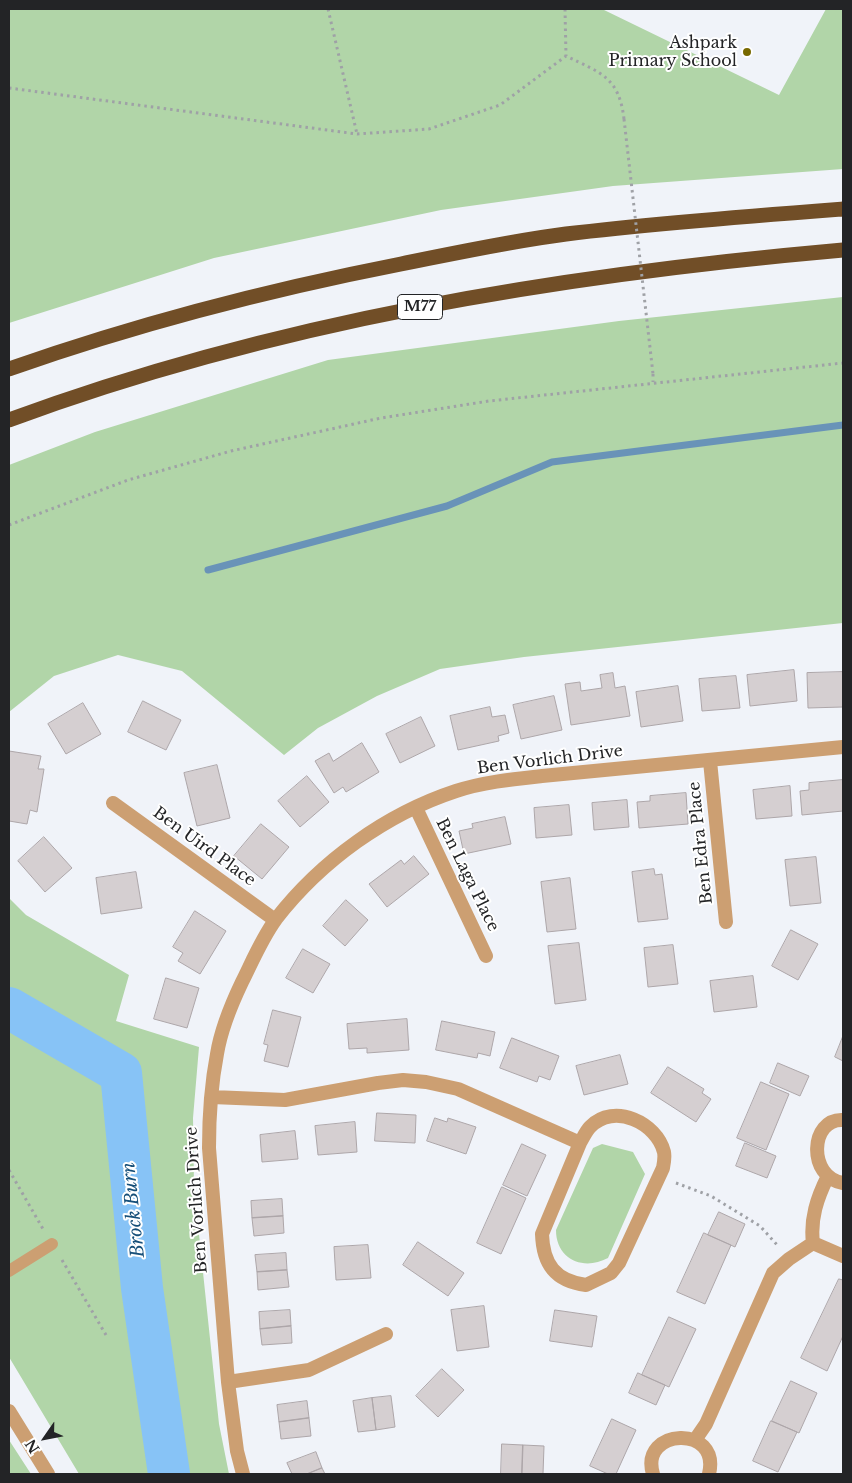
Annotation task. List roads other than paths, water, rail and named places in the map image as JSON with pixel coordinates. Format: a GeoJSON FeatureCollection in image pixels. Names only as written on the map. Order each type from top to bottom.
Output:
{"type":"FeatureCollection","features":[{"type":"Feature","properties":{"kind":"highway"},"geometry":{"type":"LineString","coordinates":[[9,369],[75,346],[217,305],[323,279],[457,252],[564,234],[843,208]]}},
{"type":"Feature","properties":{"kind":"highway","name":"M77"},"geometry":{"type":"LineString","coordinates":[[9,420],[178,365],[365,317],[564,281],[843,250]]}},
{"type":"Feature","properties":{"kind":"street","name":"Ben Vorlich Drive"},"geometry":{"type":"LineString","coordinates":[[243,1474],[237,1451],[228,1382],[209,1148],[217,1053],[229,1010],[275,920],[307,884],[336,857],[370,832],[416,808],[458,790],[500,781],[843,747]]}},
{"type":"Feature","properties":{"kind":"street","name":"Ben Edra Place"},"geometry":{"type":"LineString","coordinates":[[710,761],[726,922]]}},
{"type":"Feature","properties":{"kind":"street","name":"Ben Uird Place"},"geometry":{"type":"LineString","coordinates":[[113,803],[275,920]]}},
{"type":"Feature","properties":{"kind":"street","name":"Ben Laga Place"},"geometry":{"type":"LineString","coordinates":[[416,808],[486,956]]}},
{"type":"Feature","properties":{"kind":"street"},"geometry":{"type":"LineString","coordinates":[[212,1097],[285,1100],[378,1083],[403,1080],[426,1082],[458,1089],[580,1143]]}},
{"type":"Feature","properties":{"kind":"street"},"geometry":{"type":"LineString","coordinates":[[624,1116],[641,1122],[658,1140],[665,1154],[659,1176],[620,1263],[611,1273],[586,1285],[563,1279],[548,1262],[542,1249],[542,1234],[580,1143],[590,1127],[599,1121],[624,1116]]}},
{"type":"Feature","properties":{"kind":"street"},"geometry":{"type":"LineString","coordinates":[[843,1120],[827,1126],[818,1138],[816,1152],[821,1168],[828,1176],[843,1182]]}},
{"type":"Feature","properties":{"kind":"street"},"geometry":{"type":"LineString","coordinates":[[813,1243],[810,1225],[819,1194],[828,1176]]}},
{"type":"Feature","properties":{"kind":"street"},"geometry":{"type":"LineString","coordinates":[[813,1243],[843,1256]]}},
{"type":"Feature","properties":{"kind":"street"},"geometry":{"type":"LineString","coordinates":[[695,1440],[711,1414],[773,1273],[789,1259],[813,1243]]}},
{"type":"Feature","properties":{"kind":"street"},"geometry":{"type":"LineString","coordinates":[[228,1382],[309,1370],[386,1334]]}},
{"type":"Feature","properties":{"kind":"street"},"geometry":{"type":"LineString","coordinates":[[9,1411],[48,1474]]}},
{"type":"Feature","properties":{"kind":"street"},"geometry":{"type":"LineString","coordinates":[[653,1474],[652,1460],[656,1450],[664,1442],[674,1438],[685,1437],[695,1440],[704,1447],[709,1456],[709,1474]]}},
{"type":"Feature","properties":{"kind":"lane"},"geometry":{"type":"LineString","coordinates":[[9,1271],[52,1244]]}},
{"type":"Feature","properties":{"kind":"waterway"},"geometry":{"type":"LineString","coordinates":[[208,570],[447,506],[552,462],[843,425]]}},
{"type":"Feature","properties":{"kind":"waterway","name":"Brock Burn"},"geometry":{"type":"LineString","coordinates":[[9,1008],[121,1073],[142,1288],[169,1474]]}},
{"type":"Feature","properties":{"kind":"place","name":"Ashpark Primary School"},"geometry":{"type":"Point","coordinates":[747,52]}}]}
